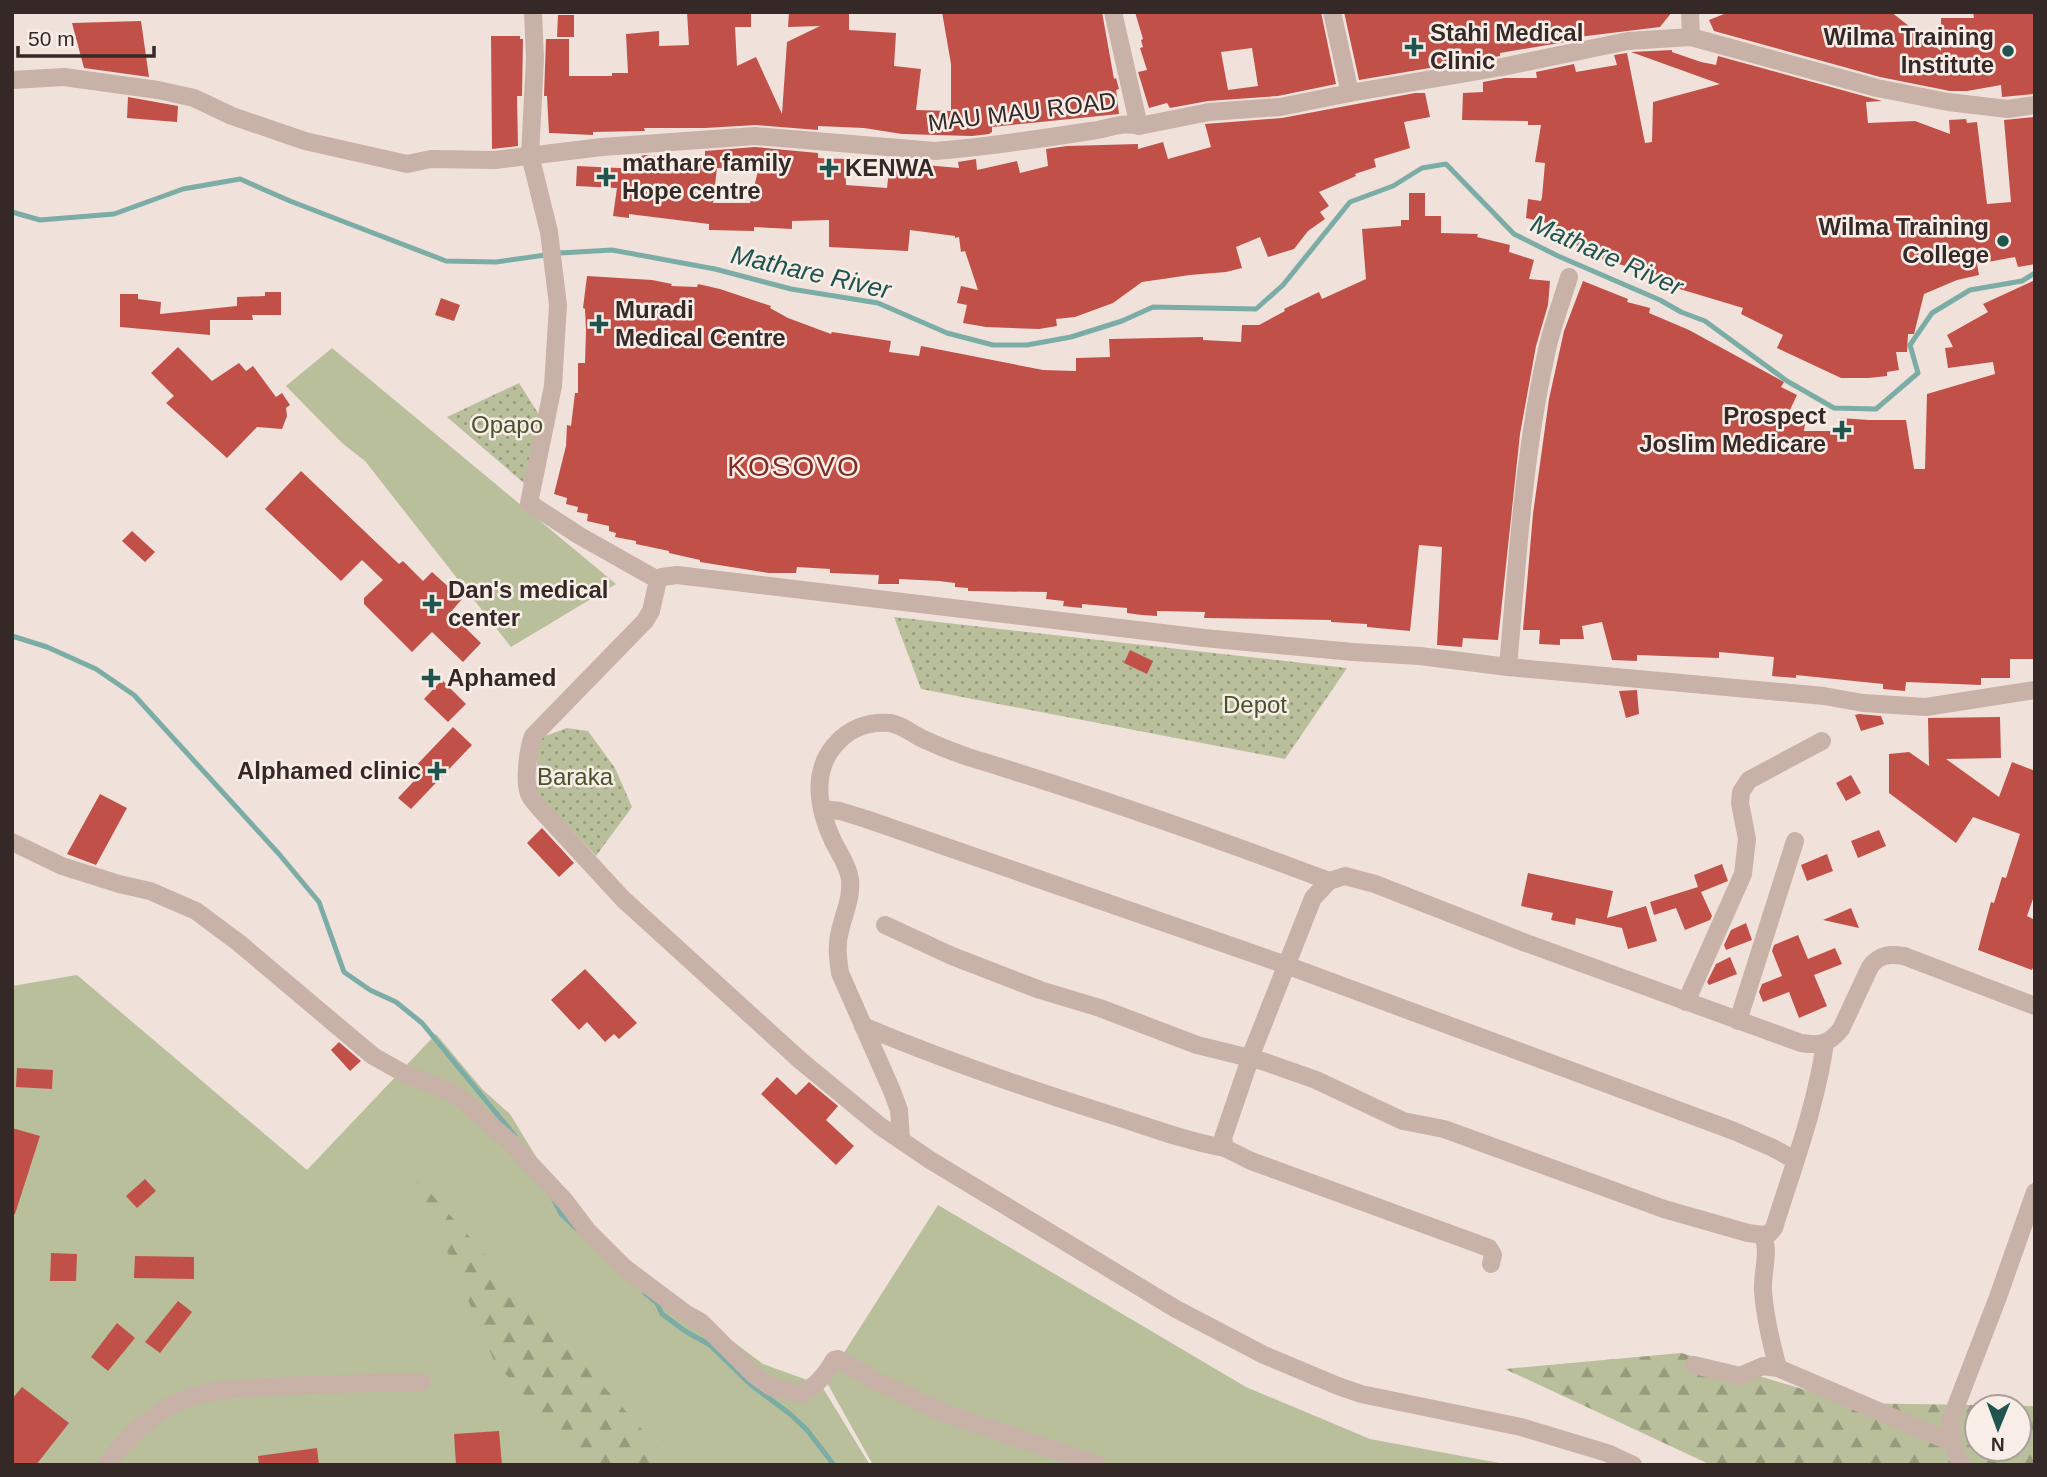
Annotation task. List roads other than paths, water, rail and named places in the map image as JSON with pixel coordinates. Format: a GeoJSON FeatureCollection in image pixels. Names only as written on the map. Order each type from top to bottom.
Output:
{"type":"FeatureCollection","features":[{"type":"Feature","properties":{"kind":"street"},"geometry":{"type":"LineString","coordinates":[[533,12],[535,60],[530,155],[549,232],[558,305],[553,386],[529,503],[580,536],[658,580]]}},
{"type":"Feature","properties":{"kind":"street"},"geometry":{"type":"LineString","coordinates":[[1113,12],[1139,126]]}},
{"type":"Feature","properties":{"kind":"street"},"geometry":{"type":"LineString","coordinates":[[1332,12],[1350,93]]}},
{"type":"Feature","properties":{"kind":"street"},"geometry":{"type":"LineString","coordinates":[[1690,12],[1691,37]]}},
{"type":"Feature","properties":{"kind":"street","name":"MAU MAU ROAD"},"geometry":{"type":"LineString","coordinates":[[12,80],[64,77],[159,90],[194,98],[232,116],[304,141],[407,164],[431,159],[495,160],[602,146],[755,135],[934,151],[1096,131],[1132,123],[1139,126],[1209,112],[1280,107],[1628,41],[1691,37],[1901,93],[2008,109],[2035,105]]}},
{"type":"Feature","properties":{"kind":"street"},"geometry":{"type":"LineString","coordinates":[[1508,667],[1518,551],[1535,421],[1545,358],[1569,277]]}},
{"type":"Feature","properties":{"kind":"street"},"geometry":{"type":"LineString","coordinates":[[1633,1465],[1607,1453],[1521,1427],[1361,1394],[1264,1355],[1176,1309],[930,1160],[880,1126],[801,1061],[623,899],[530,796],[528,758],[533,736],[645,621],[652,611],[658,580],[677,575],[1204,638],[1420,656],[1508,667],[1824,696],[1863,704],[1926,707],[2035,690]]}},
{"type":"Feature","properties":{"kind":"street"},"geometry":{"type":"LineString","coordinates":[[901,1140],[900,1117],[892,1091],[840,973],[838,959],[838,940],[851,892],[849,872],[833,841],[818,789],[820,775],[835,744],[850,731],[874,722],[893,724],[964,755],[1195,830],[1329,881]]}},
{"type":"Feature","properties":{"kind":"street"},"geometry":{"type":"LineString","coordinates":[[1686,1002],[1743,874],[1747,839],[1740,803],[1741,792],[1749,780],[1822,741]]}},
{"type":"Feature","properties":{"kind":"street"},"geometry":{"type":"LineString","coordinates":[[822,809],[841,811],[866,819],[1286,965],[1734,1131],[1795,1160]]}},
{"type":"Feature","properties":{"kind":"street"},"geometry":{"type":"LineString","coordinates":[[1738,1021],[1795,841]]}},
{"type":"Feature","properties":{"kind":"street"},"geometry":{"type":"LineString","coordinates":[[12,842],[74,870],[150,891],[196,911],[239,943],[373,1056],[405,1074],[450,1092],[465,1102],[508,1140],[565,1201],[587,1230],[625,1268],[701,1322],[753,1374],[771,1387],[800,1394],[817,1383],[834,1360],[838,1359],[878,1382],[944,1413],[1098,1465]]}},
{"type":"Feature","properties":{"kind":"street"},"geometry":{"type":"LineString","coordinates":[[1225,1148],[1223,1138],[1250,1059],[1313,898],[1329,881],[1345,876],[1375,884],[1434,909],[1801,1043],[1825,1044],[1834,1038],[1841,1029],[1870,967],[1876,959],[1883,956],[1904,956],[2035,1006]]}},
{"type":"Feature","properties":{"kind":"street"},"geometry":{"type":"LineString","coordinates":[[885,925],[973,965],[1040,990],[1100,1008],[1197,1045],[1315,1080],[1403,1121],[1444,1129],[1664,1209],[1763,1235],[1770,1234],[1774,1228],[1820,1081],[1825,1044]]}},
{"type":"Feature","properties":{"kind":"street"},"geometry":{"type":"LineString","coordinates":[[863,1026],[1060,1099],[1174,1136],[1225,1148],[1251,1161],[1489,1248],[1493,1255],[1491,1264]]}},
{"type":"Feature","properties":{"kind":"street"},"geometry":{"type":"LineString","coordinates":[[1962,1465],[1956,1455],[1950,1432],[1951,1419],[2035,1192]]}},
{"type":"Feature","properties":{"kind":"street"},"geometry":{"type":"LineString","coordinates":[[1763,1235],[1766,1247],[1763,1290],[1778,1368]]}},
{"type":"Feature","properties":{"kind":"street"},"geometry":{"type":"LineString","coordinates":[[1694,1366],[1740,1376],[1763,1366],[1778,1368],[1953,1443]]}},
{"type":"Feature","properties":{"kind":"street"},"geometry":{"type":"LineString","coordinates":[[106,1465],[135,1432],[156,1416],[177,1402],[206,1391],[422,1382]]}},
{"type":"Feature","properties":{"kind":"waterway","name":"Mathare River"},"geometry":{"type":"LineString","coordinates":[[12,212],[40,220],[114,214],[183,189],[240,179],[446,261],[496,262],[560,253],[612,250],[715,269],[791,289],[878,303],[947,333],[993,345],[1027,345],[1071,337],[1122,321],[1153,307],[1256,309],[1283,285],[1350,202],[1393,186],[1422,168],[1446,164],[1514,234],[1705,321],[1787,381],[1834,408],[1876,409],[1918,373],[1910,345],[1932,313],[1970,290],[2022,281],[2035,273]]}},
{"type":"Feature","properties":{"kind":"waterway"},"geometry":{"type":"LineString","coordinates":[[12,636],[47,647],[96,669],[134,695],[279,854],[319,902],[344,972],[370,990],[396,1002],[422,1023],[515,1136]]}},
{"type":"Feature","properties":{"kind":"waterway"},"geometry":{"type":"LineString","coordinates":[[553,1198],[561,1214],[577,1229]]}},
{"type":"Feature","properties":{"kind":"waterway"},"geometry":{"type":"LineString","coordinates":[[645,1293],[657,1303],[662,1314],[710,1345],[750,1384],[790,1414],[807,1430],[834,1465]]}},
{"type":"Feature","properties":{"kind":"place","name":"Stahi Medical Clinic"},"geometry":{"type":"Point","coordinates":[1414,47]}},
{"type":"Feature","properties":{"kind":"place","name":"Wilma Training Institute"},"geometry":{"type":"Point","coordinates":[2008,51]}},
{"type":"Feature","properties":{"kind":"place","name":"KENWA"},"geometry":{"type":"Point","coordinates":[829,168]}},
{"type":"Feature","properties":{"kind":"place","name":"mathare family Hope centre"},"geometry":{"type":"Point","coordinates":[606,177]}},
{"type":"Feature","properties":{"kind":"place","name":"Wilma Training College"},"geometry":{"type":"Point","coordinates":[2003,241]}},
{"type":"Feature","properties":{"kind":"place","name":"Muradi Medical Centre"},"geometry":{"type":"Point","coordinates":[599,324]}},
{"type":"Feature","properties":{"kind":"place","name":"Prospect Joslim Medicare"},"geometry":{"type":"Point","coordinates":[1842,430]}},
{"type":"Feature","properties":{"kind":"place","name":"Dan's medical center"},"geometry":{"type":"Point","coordinates":[432,604]}},
{"type":"Feature","properties":{"kind":"place","name":"Aphamed"},"geometry":{"type":"Point","coordinates":[431,678]}},
{"type":"Feature","properties":{"kind":"place","name":"Alphamed clinic"},"geometry":{"type":"Point","coordinates":[437,771]}},
{"type":"Feature","properties":{"kind":"district","name":"KOSOVO"},"geometry":{"type":"Point","coordinates":[794,466]}},
{"type":"Feature","properties":{"kind":"park label","name":"Opapo"},"geometry":{"type":"Point","coordinates":[507,425]}},
{"type":"Feature","properties":{"kind":"park label","name":"Depot"},"geometry":{"type":"Point","coordinates":[1255,705]}},
{"type":"Feature","properties":{"kind":"park label","name":"Baraka"},"geometry":{"type":"Point","coordinates":[575,777]}}]}
